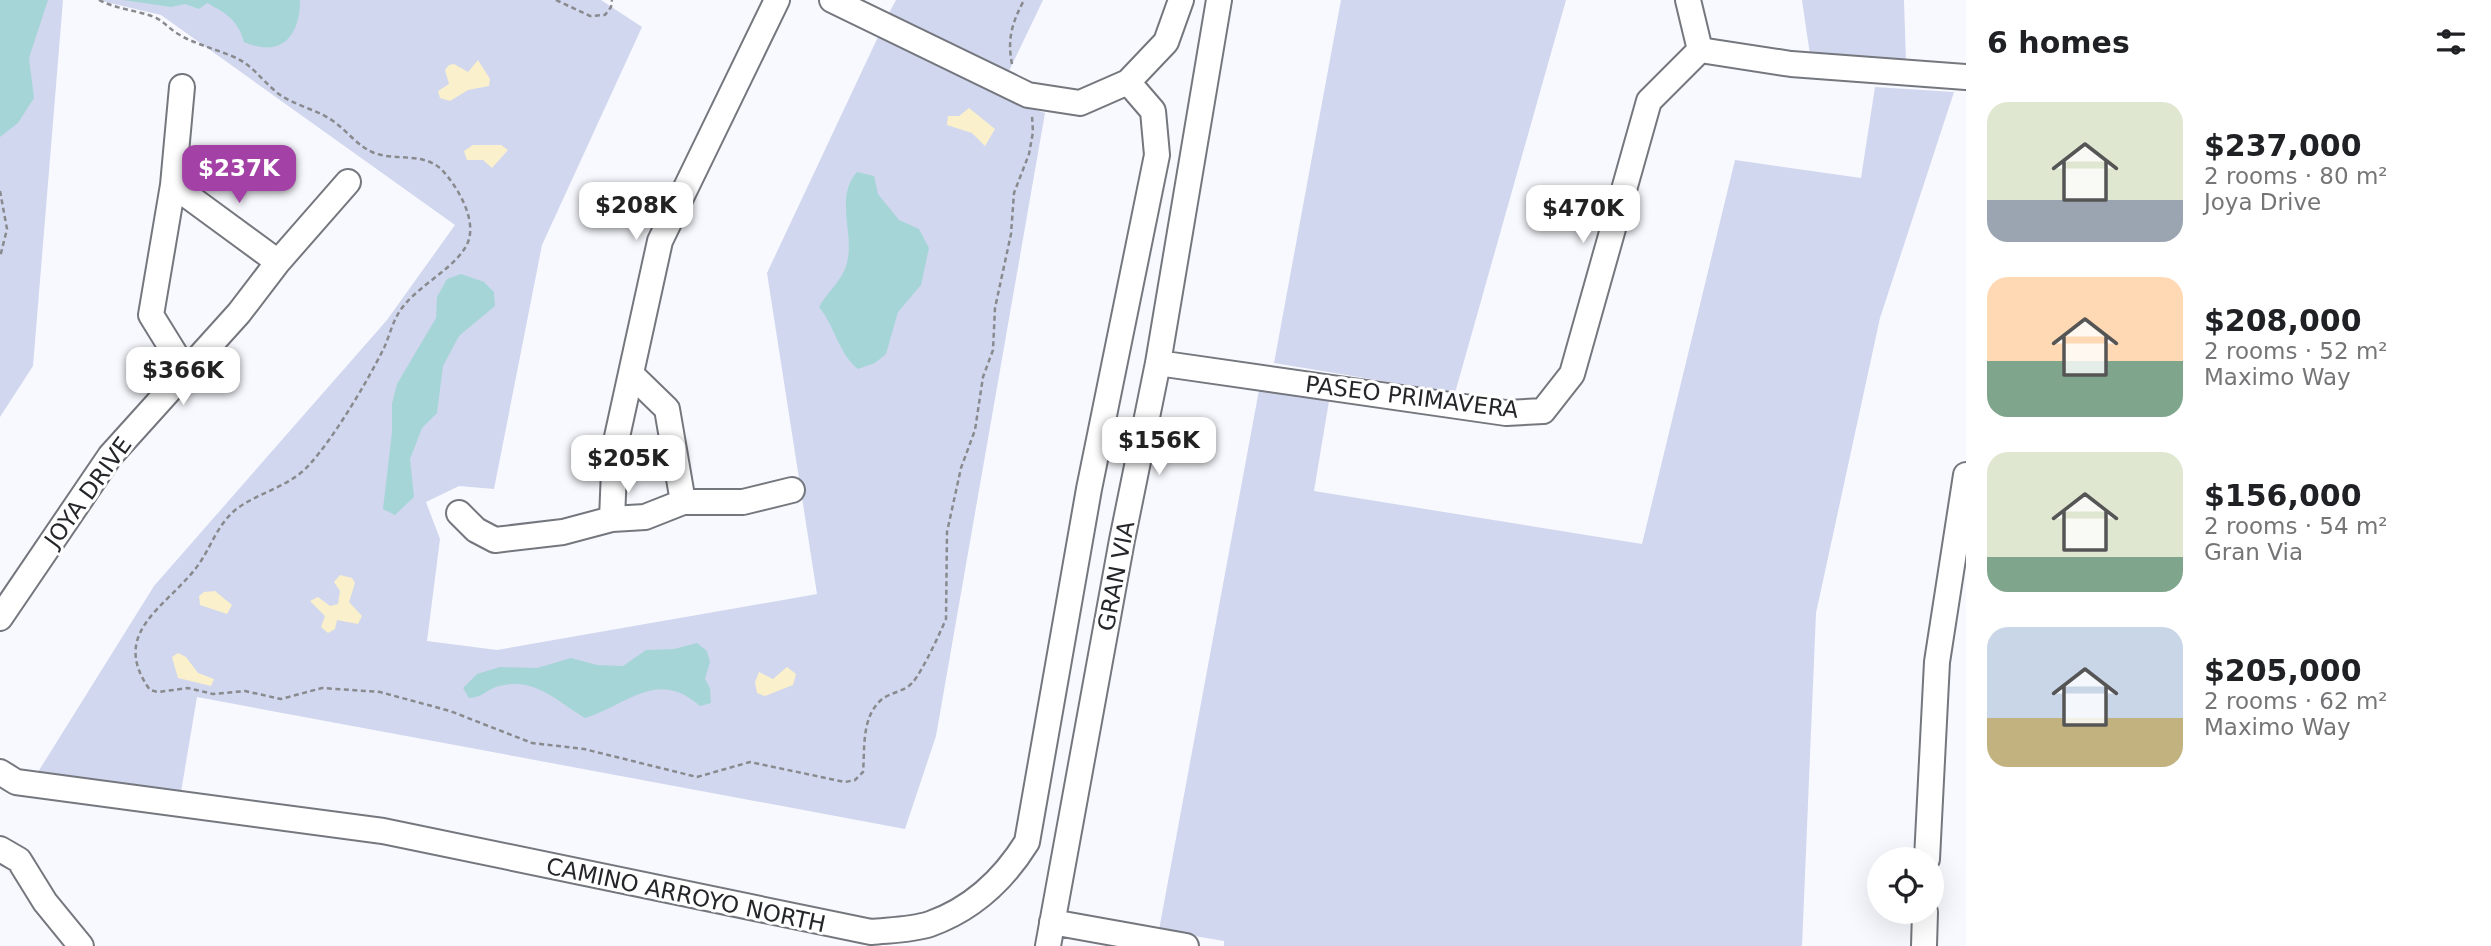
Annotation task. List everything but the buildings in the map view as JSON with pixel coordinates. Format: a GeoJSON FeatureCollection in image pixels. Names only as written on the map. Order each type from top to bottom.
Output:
{"type":"FeatureCollection","features":[{"type":"Feature","properties":{"kind":"street"},"geometry":{"type":"LineString","coordinates":[[611,519],[615,446],[660,241],[777,0]]}},
{"type":"Feature","properties":{"kind":"street"},"geometry":{"type":"LineString","coordinates":[[832,0],[1024,93],[1080,103],[1128,82],[1166,43],[1181,0]]}},
{"type":"Feature","properties":{"kind":"street","name":"GRAN VIA"},"geometry":{"type":"LineString","coordinates":[[1050,934],[1122,540],[1158,363],[1219,0]]}},
{"type":"Feature","properties":{"kind":"street"},"geometry":{"type":"LineString","coordinates":[[1688,0],[1700,50],[1791,64],[1966,77]]}},
{"type":"Feature","properties":{"kind":"street","name":"PASEO PRIMAVERA"},"geometry":{"type":"LineString","coordinates":[[1158,363],[1506,413],[1544,411],[1572,374],[1648,101],[1700,50]]}},
{"type":"Feature","properties":{"kind":"street","name":"CAMINO ARROYO NORTH"},"geometry":{"type":"LineString","coordinates":[[0,772],[16,782],[383,831],[871,932],[929,924],[972,903],[1010,870],[1027,842],[1088,489],[1157,155],[1153,111],[1128,82]]}},
{"type":"Feature","properties":{"kind":"street"},"geometry":{"type":"LineString","coordinates":[[182,87],[173,186],[151,315],[185,370]]}},
{"type":"Feature","properties":{"kind":"street","name":"JOYA DRIVE"},"geometry":{"type":"LineString","coordinates":[[0,618],[110,456],[239,313],[278,262],[348,182]]}},
{"type":"Feature","properties":{"kind":"street"},"geometry":{"type":"LineString","coordinates":[[173,186],[278,262]]}},
{"type":"Feature","properties":{"kind":"street"},"geometry":{"type":"LineString","coordinates":[[632,375],[667,409],[683,502]]}},
{"type":"Feature","properties":{"kind":"street"},"geometry":{"type":"LineString","coordinates":[[1928,847],[1937,662],[1966,475]]}},
{"type":"Feature","properties":{"kind":"street"},"geometry":{"type":"LineString","coordinates":[[459,513],[476,530],[495,540],[563,532],[611,519],[645,517],[683,502],[743,502],[792,490]]}},
{"type":"Feature","properties":{"kind":"street"},"geometry":{"type":"LineString","coordinates":[[0,849],[19,860],[45,902],[81,946]]}},
{"type":"Feature","properties":{"kind":"street"},"geometry":{"type":"LineString","coordinates":[[1924,946],[1925,924]]}},
{"type":"Feature","properties":{"kind":"street"},"geometry":{"type":"LineString","coordinates":[[1050,934],[1186,946]]}},
{"type":"Feature","properties":{"kind":"path"},"geometry":{"type":"LineString","coordinates":[[99,0],[111,7],[159,19],[178,35],[234,57],[258,73],[275,92],[331,119],[360,146],[375,153],[429,161],[441,170],[456,190],[466,207],[469,225],[468,242],[452,261],[415,292],[398,314],[384,348],[312,462],[285,485],[235,510],[214,535],[196,567],[152,612],[134,650],[136,666],[150,690],[158,692],[188,688],[213,694],[245,691],[281,699],[321,688],[380,692],[450,711],[532,743],[584,749],[697,777],[750,762],[845,782],[855,780],[863,772],[863,745],[870,716],[880,701],[906,688],[915,680],[946,619],[945,549],[951,511],[961,468],[975,430],[979,395],[993,350],[995,308],[1011,234],[1014,193],[1033,132],[1032,110],[1014,71],[1009,46],[1011,24],[1024,0]]}},
{"type":"Feature","properties":{"kind":"path"},"geometry":{"type":"LineString","coordinates":[[556,0],[590,16],[605,15],[612,0]]}},
{"type":"Feature","properties":{"kind":"path"},"geometry":{"type":"LineString","coordinates":[[0,191],[7,229],[0,257]]}},
{"type":"Feature","properties":{"kind":"shaded area"},"geometry":{"type":"Polygon","coordinates":[[[0,0],[63,0],[33,366],[0,417],[0,0]]]}},
{"type":"Feature","properties":{"kind":"shaded area"},"geometry":{"type":"Polygon","coordinates":[[[0,0],[48,0],[29,58],[34,98],[18,123],[0,137],[0,0]]]}},
{"type":"Feature","properties":{"kind":"shaded area"},"geometry":{"type":"Polygon","coordinates":[[[97,0],[601,0],[642,27],[542,245],[494,489],[459,486],[426,502],[440,539],[427,641],[497,650],[817,594],[767,273],[878,37],[1026,107],[1045,113],[936,736],[905,829],[197,697],[181,792],[38,772],[154,586],[387,320],[455,225],[161,15],[97,0]]]}},
{"type":"Feature","properties":{"kind":"shaded area"},"geometry":{"type":"Polygon","coordinates":[[[123,0],[300,0],[292,34],[286,41],[268,47],[244,42],[230,18],[207,3],[199,9],[185,4],[171,7],[123,0]]]}},
{"type":"Feature","properties":{"kind":"shaded area"},"geometry":{"type":"Polygon","coordinates":[[[896,0],[1043,0],[1009,71],[889,13],[896,0]]]}},
{"type":"Feature","properties":{"kind":"shaded area"},"geometry":{"type":"Polygon","coordinates":[[[1341,0],[1566,0],[1455,393],[1274,363],[1341,0]]]}},
{"type":"Feature","properties":{"kind":"shaded area"},"geometry":{"type":"Polygon","coordinates":[[[1802,0],[1904,0],[1906,63],[1810,55],[1802,0]]]}},
{"type":"Feature","properties":{"kind":"shaded area"},"geometry":{"type":"Polygon","coordinates":[[[1875,87],[1954,92],[1880,318],[1816,613],[1802,946],[1224,946],[1224,941],[1159,930],[1259,390],[1329,401],[1314,491],[1642,544],[1735,160],[1861,178],[1875,87]]]}},
{"type":"Feature","properties":{"kind":"shaded area"},"geometry":{"type":"Polygon","coordinates":[[[857,172],[874,176],[878,194],[899,220],[919,229],[929,248],[921,285],[898,312],[886,354],[875,363],[858,369],[851,363],[819,307],[841,276],[848,259],[847,195],[857,172]]]}},
{"type":"Feature","properties":{"kind":"shaded area"},"geometry":{"type":"Polygon","coordinates":[[[461,274],[484,282],[494,292],[495,306],[459,336],[443,366],[437,413],[422,428],[410,459],[414,497],[395,515],[383,509],[392,432],[392,404],[397,384],[436,318],[437,297],[447,279],[461,274]]]}},
{"type":"Feature","properties":{"kind":"shaded area"},"geometry":{"type":"Polygon","coordinates":[[[697,643],[707,651],[710,662],[705,679],[710,688],[711,703],[700,706],[684,695],[670,690],[656,690],[629,698],[585,718],[545,692],[524,685],[499,686],[469,698],[463,688],[477,674],[500,667],[537,668],[571,658],[597,665],[623,666],[646,650],[674,649],[697,643]]]}},
{"type":"Feature","properties":{"kind":"sand"},"geometry":{"type":"Polygon","coordinates":[[[478,60],[490,79],[489,86],[468,90],[450,101],[440,98],[438,91],[449,84],[445,70],[449,65],[454,64],[468,72],[478,60]]]}},
{"type":"Feature","properties":{"kind":"sand"},"geometry":{"type":"Polygon","coordinates":[[[969,108],[995,129],[985,146],[972,133],[947,125],[948,116],[959,116],[969,108]]]}},
{"type":"Feature","properties":{"kind":"sand"},"geometry":{"type":"Polygon","coordinates":[[[473,145],[501,145],[508,150],[492,168],[483,160],[467,160],[464,151],[473,145]]]}},
{"type":"Feature","properties":{"kind":"sand"},"geometry":{"type":"Polygon","coordinates":[[[340,575],[352,578],[355,583],[349,602],[362,616],[358,624],[337,620],[335,629],[328,633],[321,627],[325,616],[310,601],[318,597],[330,606],[338,604],[340,591],[334,582],[340,575]]]}},
{"type":"Feature","properties":{"kind":"sand"},"geometry":{"type":"Polygon","coordinates":[[[215,591],[232,605],[227,614],[200,605],[199,596],[204,592],[215,591]]]}},
{"type":"Feature","properties":{"kind":"sand"},"geometry":{"type":"Polygon","coordinates":[[[178,653],[186,657],[198,673],[214,679],[211,686],[178,678],[172,657],[178,653]]]}},
{"type":"Feature","properties":{"kind":"sand"},"geometry":{"type":"Polygon","coordinates":[[[787,667],[796,674],[793,685],[765,696],[757,693],[755,682],[759,672],[773,679],[787,667]]]}}]}
